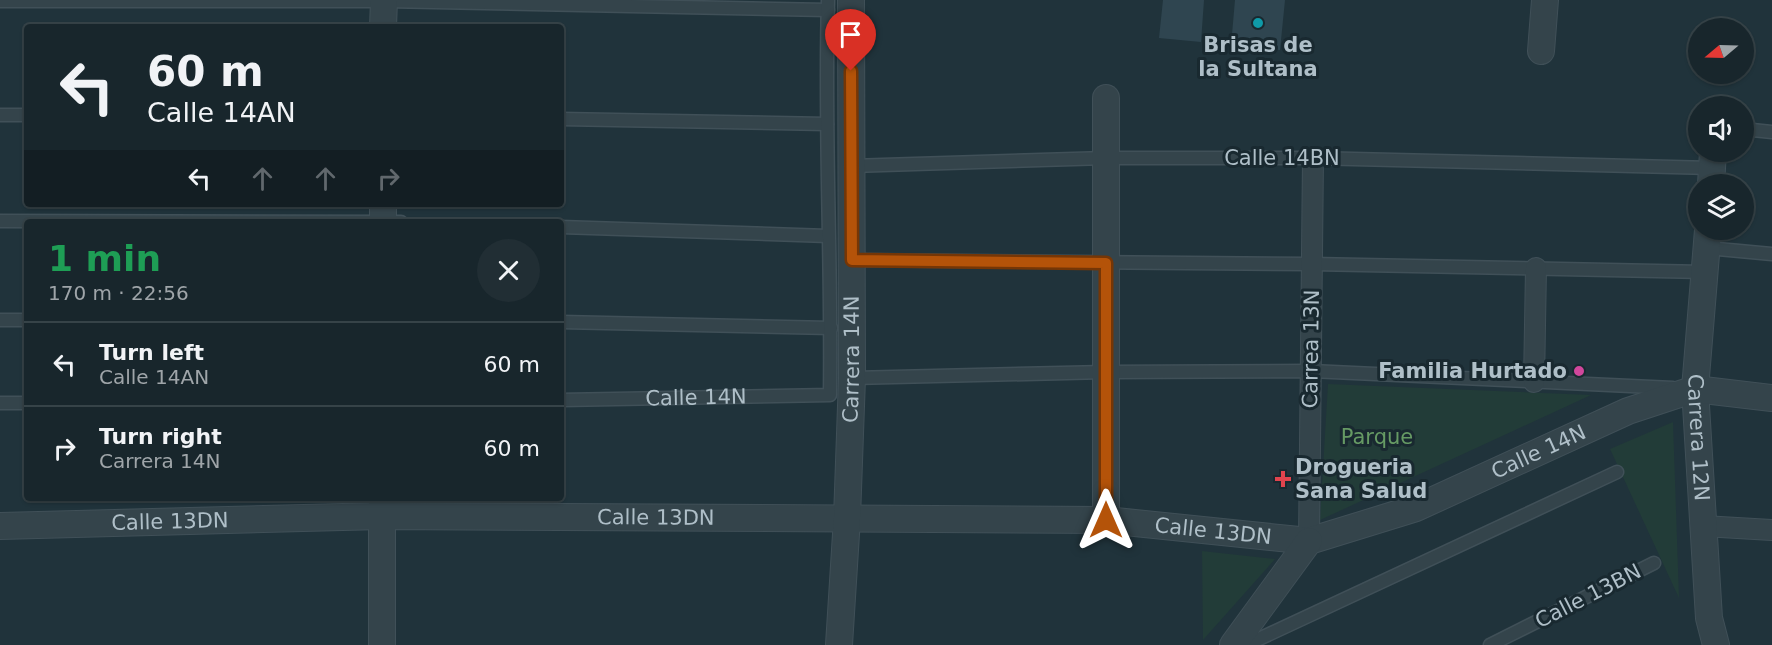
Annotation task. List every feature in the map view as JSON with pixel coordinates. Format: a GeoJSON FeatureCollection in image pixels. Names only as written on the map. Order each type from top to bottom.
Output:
{"type":"FeatureCollection","features":[{"type":"Feature","properties":{"kind":"street"},"geometry":{"type":"LineString","coordinates":[[1541,51],[1545,0]]}},
{"type":"Feature","properties":{"kind":"street"},"geometry":{"type":"LineString","coordinates":[[383,24],[384,1]]}},
{"type":"Feature","properties":{"kind":"street","name":"Carrera 14N"},"geometry":{"type":"LineString","coordinates":[[835,3],[851,166],[852,260],[852,378],[847,518],[839,645]]}},
{"type":"Feature","properties":{"kind":"street"},"geometry":{"type":"LineString","coordinates":[[1106,98],[1106,520]]}},
{"type":"Feature","properties":{"kind":"street","name":"Carrea 13N"},"geometry":{"type":"LineString","coordinates":[[1309,541],[1313,158]]}},
{"type":"Feature","properties":{"kind":"street","name":"Carrera 12N"},"geometry":{"type":"LineString","coordinates":[[1707,250],[1695,389],[1708,618],[1716,645]]}},
{"type":"Feature","properties":{"kind":"street"},"geometry":{"type":"LineString","coordinates":[[1534,382],[1536,268]]}},
{"type":"Feature","properties":{"kind":"street","name":"Calle 14N"},"geometry":{"type":"LineString","coordinates":[[1309,541],[1416,508],[1628,411],[1695,389],[1772,398]]}},
{"type":"Feature","properties":{"kind":"street"},"geometry":{"type":"LineString","coordinates":[[381,645],[382,507]]}},
{"type":"Feature","properties":{"kind":"street","name":"Calle 13DN"},"geometry":{"type":"LineString","coordinates":[[0,526],[382,507],[847,518],[1106,520],[1309,541]]}},
{"type":"Feature","properties":{"kind":"street"},"geometry":{"type":"LineString","coordinates":[[1703,526],[1772,530]]}},
{"type":"Feature","properties":{"kind":"street"},"geometry":{"type":"LineString","coordinates":[[1233,645],[1309,541]]}},
{"type":"Feature","properties":{"kind":"lane"},"geometry":{"type":"LineString","coordinates":[[0,1],[835,3],[827,124],[831,328],[564,322]]}},
{"type":"Feature","properties":{"kind":"lane"},"geometry":{"type":"LineString","coordinates":[[0,115],[24,115]]}},
{"type":"Feature","properties":{"kind":"lane"},"geometry":{"type":"LineString","coordinates":[[564,119],[827,124]]}},
{"type":"Feature","properties":{"kind":"lane"},"geometry":{"type":"LineString","coordinates":[[1754,130],[1772,132]]}},
{"type":"Feature","properties":{"kind":"lane","name":"Calle 14BN"},"geometry":{"type":"LineString","coordinates":[[851,166],[1106,158],[1313,158],[1712,168]]}},
{"type":"Feature","properties":{"kind":"lane"},"geometry":{"type":"LineString","coordinates":[[0,221],[24,221]]}},
{"type":"Feature","properties":{"kind":"lane"},"geometry":{"type":"LineString","coordinates":[[564,227],[828,236]]}},
{"type":"Feature","properties":{"kind":"lane"},"geometry":{"type":"LineString","coordinates":[[852,260],[1536,268],[1707,250],[1772,254]]}},
{"type":"Feature","properties":{"kind":"lane"},"geometry":{"type":"LineString","coordinates":[[0,320],[24,320]]}},
{"type":"Feature","properties":{"kind":"lane","name":"Calle 14N"},"geometry":{"type":"LineString","coordinates":[[564,400],[830,395],[831,328]]}},
{"type":"Feature","properties":{"kind":"lane"},"geometry":{"type":"LineString","coordinates":[[852,378],[1106,372],[1311,371],[1695,389]]}},
{"type":"Feature","properties":{"kind":"lane"},"geometry":{"type":"LineString","coordinates":[[0,403],[24,403]]}},
{"type":"Feature","properties":{"kind":"lane"},"geometry":{"type":"LineString","coordinates":[[1246,645],[1617,472]]}},
{"type":"Feature","properties":{"kind":"lane","name":"Calle 13BN"},"geometry":{"type":"LineString","coordinates":[[1490,645],[1654,563]]}},
{"type":"Feature","properties":{"kind":"green space","name":"Parque"},"geometry":{"type":"Polygon","coordinates":[[[1328,384],[1591,395],[1320,520],[1328,384]]]}},
{"type":"Feature","properties":{"kind":"green space"},"geometry":{"type":"Polygon","coordinates":[[[1673,422],[1679,598],[1610,449],[1673,422]]]}},
{"type":"Feature","properties":{"kind":"green space"},"geometry":{"type":"Polygon","coordinates":[[[1202,551],[1275,559],[1203,640],[1202,551]]]}},
{"type":"Feature","properties":{"kind":"building","name":"Brisas de la Sultana"},"geometry":{"type":"Polygon","coordinates":[[[1163,0],[1204,0],[1201,42],[1159,38],[1163,0]]]}},
{"type":"Feature","properties":{"kind":"building","name":"Brisas de la Sultana"},"geometry":{"type":"Polygon","coordinates":[[[1235,0],[1285,0],[1280,50],[1231,46],[1235,0]]]}},
{"type":"Feature","properties":{"kind":"place","name":"Brisas de la Sultana"},"geometry":{"type":"Point","coordinates":[1258,23]}},
{"type":"Feature","properties":{"kind":"place","name":"Familia Hurtado"},"geometry":{"type":"Point","coordinates":[1579,371]}},
{"type":"Feature","properties":{"kind":"place","name":"Drogueria Sana Salud"},"geometry":{"type":"Point","coordinates":[1283,479]}},
{"type":"Feature","properties":{"kind":"route"},"geometry":{"type":"LineString","coordinates":[[851,71],[852,260],[1106,263],[1106,520]]}}]}
